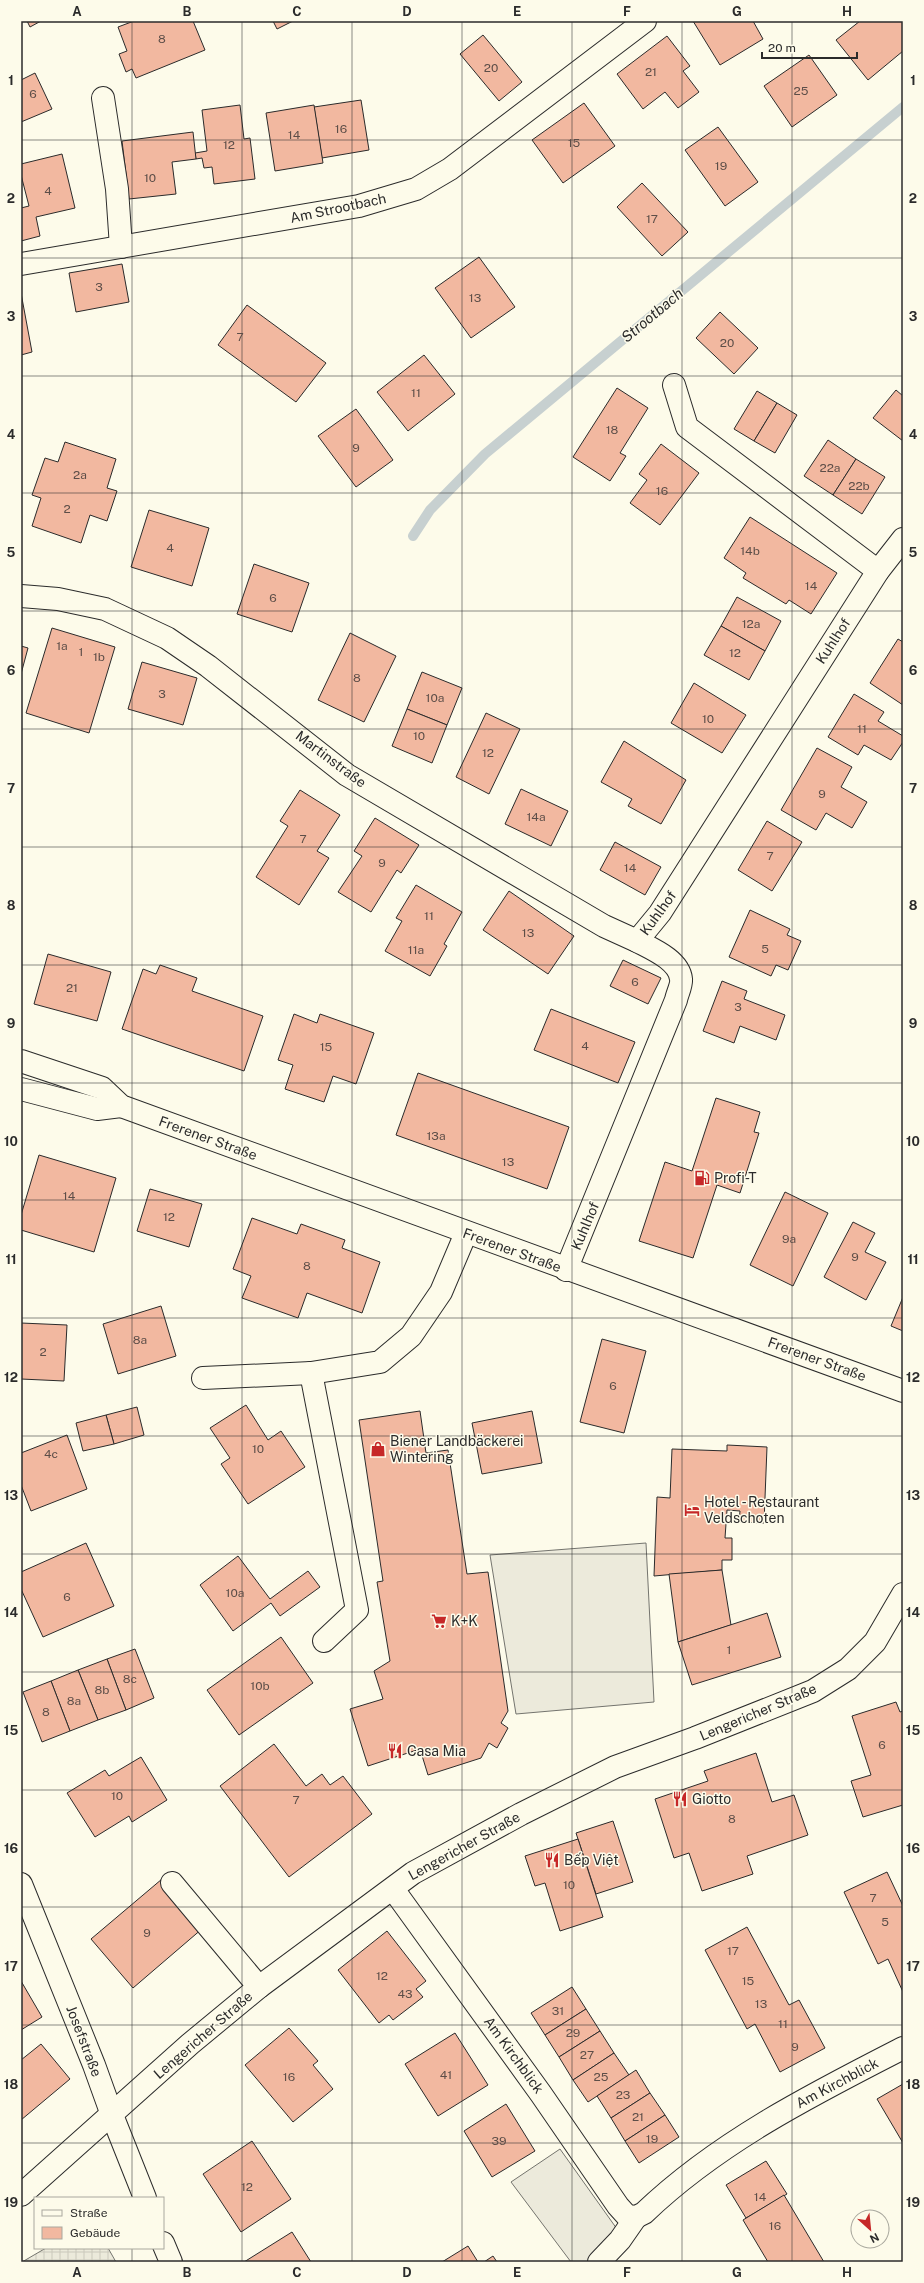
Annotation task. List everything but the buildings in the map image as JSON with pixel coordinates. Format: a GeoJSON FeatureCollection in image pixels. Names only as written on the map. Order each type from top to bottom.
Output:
{"type":"FeatureCollection","features":[{"type":"Feature","properties":{"kind":"street","name":"Am Strootbach"},"geometry":{"type":"LineString","coordinates":[[21,264],[359,206],[416,189],[450,169],[645,21]]}},
{"type":"Feature","properties":{"kind":"street"},"geometry":{"type":"LineString","coordinates":[[103,98],[117,189],[122,247]]}},
{"type":"Feature","properties":{"kind":"street"},"geometry":{"type":"LineString","coordinates":[[674,385],[686,427],[878,571]]}},
{"type":"Feature","properties":{"kind":"street","name":"Kuhlhof"},"geometry":{"type":"LineString","coordinates":[[566,1270],[676,1000],[681,980],[677,970],[664,956],[638,942],[660,913],[878,571],[903,539]]}},
{"type":"Feature","properties":{"kind":"street","name":"Martinstraße"},"geometry":{"type":"LineString","coordinates":[[21,596],[58,599],[105,610],[136,622],[167,638],[208,666],[347,775],[604,926],[638,942]]}},
{"type":"Feature","properties":{"kind":"street","name":"Frerener Straße"},"geometry":{"type":"LineString","coordinates":[[21,1061],[102,1088],[121,1106],[566,1270],[903,1391]]}},
{"type":"Feature","properties":{"kind":"street","name":"Frerener Straße"},"geometry":{"type":"LineString","coordinates":[[21,1089],[97,1109],[121,1106]]}},
{"type":"Feature","properties":{"kind":"street"},"geometry":{"type":"LineString","coordinates":[[203,1378],[311,1373],[380,1362],[411,1336],[441,1292],[466,1233]]}},
{"type":"Feature","properties":{"kind":"street"},"geometry":{"type":"LineString","coordinates":[[311,1373],[357,1610],[324,1641]]}},
{"type":"Feature","properties":{"kind":"street","name":"Lengericher Straße"},"geometry":{"type":"LineString","coordinates":[[21,2195],[190,2044],[259,1987],[413,1873],[521,1814],[615,1767],[695,1738],[813,1691],[848,1669],[875,1642],[903,1594]]}},
{"type":"Feature","properties":{"kind":"street","name":"Josefstraße"},"geometry":{"type":"LineString","coordinates":[[21,1884],[25,1908],[94,2065],[145,2197]]}},
{"type":"Feature","properties":{"kind":"street"},"geometry":{"type":"LineString","coordinates":[[172,1884],[259,1987]]}},
{"type":"Feature","properties":{"kind":"street","name":"Am Kirchblick"},"geometry":{"type":"LineString","coordinates":[[392,1889],[536,2087],[618,2206],[627,2216],[636,2217]]}},
{"type":"Feature","properties":{"kind":"street","name":"Am Kirchblick"},"geometry":{"type":"LineString","coordinates":[[599,2262],[620,2240],[636,2217],[644,2213],[701,2166],[803,2100],[903,2048]]}},
{"type":"Feature","properties":{"kind":"street"},"geometry":{"type":"LineString","coordinates":[[164,2245],[171,2262]]}},
{"type":"Feature","properties":{"kind":"shaded area"},"geometry":{"type":"Polygon","coordinates":[[[646,1543],[654,1702],[516,1714],[490,1555],[646,1543]]]}},
{"type":"Feature","properties":{"kind":"shaded area"},"geometry":{"type":"Polygon","coordinates":[[[560,2149],[617,2229],[588,2262],[571,2262],[511,2182],[560,2149]]]}},
{"type":"Feature","properties":{"kind":"shaded area"},"geometry":{"type":"Polygon","coordinates":[[[44,2249],[109,2249],[116,2262],[22,2262],[44,2249]]]}},
{"type":"Feature","properties":{"kind":"waterway","name":"Strootbach"},"geometry":{"type":"LineString","coordinates":[[413,536],[430,510],[485,454],[903,107]]}},
{"type":"Feature","properties":{"kind":"place","name":"Profi-T"},"geometry":{"type":"Point","coordinates":[702,1178]}},
{"type":"Feature","properties":{"kind":"place","name":"Biener Landbäckerei Wintering"},"geometry":{"type":"Point","coordinates":[378,1449]}},
{"type":"Feature","properties":{"kind":"place","name":"Hotel - Restaurant Veldschoten"},"geometry":{"type":"Point","coordinates":[692,1510]}},
{"type":"Feature","properties":{"kind":"place","name":"K+K"},"geometry":{"type":"Point","coordinates":[439,1621]}},
{"type":"Feature","properties":{"kind":"place","name":"Casa Mia"},"geometry":{"type":"Point","coordinates":[395,1751]}},
{"type":"Feature","properties":{"kind":"place","name":"Giotto"},"geometry":{"type":"Point","coordinates":[680,1799]}},
{"type":"Feature","properties":{"kind":"place","name":"Bếp Việt"},"geometry":{"type":"Point","coordinates":[552,1860]}}]}
